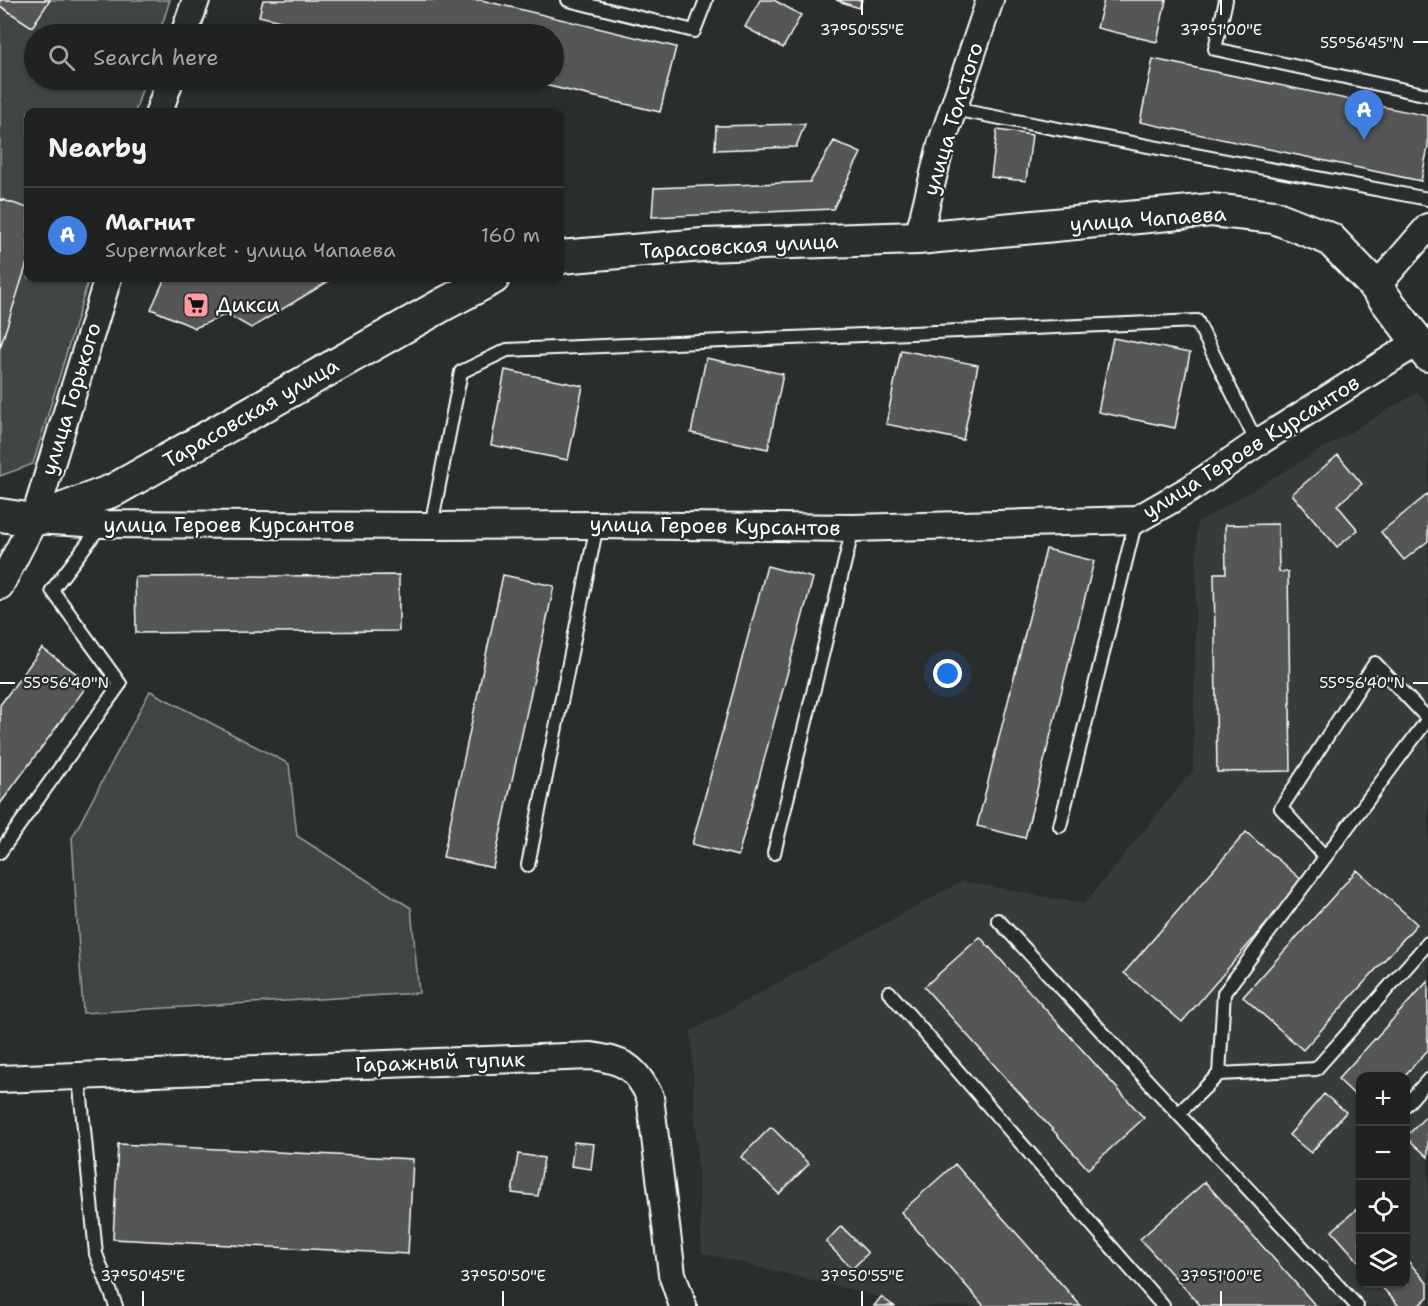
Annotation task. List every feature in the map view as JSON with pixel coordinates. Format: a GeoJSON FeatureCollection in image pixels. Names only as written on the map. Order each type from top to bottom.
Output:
{"type":"FeatureCollection","features":[{"type":"Feature","properties":{"kind":"street"},"geometry":{"type":"LineString","coordinates":[[188,24],[196,0]]}},
{"type":"Feature","properties":{"kind":"street","name":"улица Толстого"},"geometry":{"type":"LineString","coordinates":[[918,238],[941,145],[990,0]]}},
{"type":"Feature","properties":{"kind":"street"},"geometry":{"type":"LineString","coordinates":[[160,108],[167,90]]}},
{"type":"Feature","properties":{"kind":"street","name":"улица Чапаева"},"geometry":{"type":"LineString","coordinates":[[918,238],[1210,210],[1274,217],[1330,240],[1376,287],[1423,348]]}},
{"type":"Feature","properties":{"kind":"street"},"geometry":{"type":"LineString","coordinates":[[1376,287],[1428,227]]}},
{"type":"Feature","properties":{"kind":"street","name":"Тарасовская улица"},"geometry":{"type":"LineString","coordinates":[[564,257],[703,245],[918,238]]}},
{"type":"Feature","properties":{"kind":"street","name":"улица Горького"},"geometry":{"type":"LineString","coordinates":[[34,520],[107,282]]}},
{"type":"Feature","properties":{"kind":"street","name":"Тарасовская улица"},"geometry":{"type":"LineString","coordinates":[[0,515],[34,520],[114,490],[485,282]]}},
{"type":"Feature","properties":{"kind":"street","name":"улица Героев Курсантов"},"geometry":{"type":"LineString","coordinates":[[34,520],[102,524],[854,528],[1136,520],[1190,489],[1257,443],[1423,348]]}},
{"type":"Feature","properties":{"kind":"street"},"geometry":{"type":"LineString","coordinates":[[0,586],[34,520]]}},
{"type":"Feature","properties":{"kind":"street","name":"Гаражный тупик"},"geometry":{"type":"LineString","coordinates":[[0,1079],[591,1056],[611,1059],[627,1066],[640,1077],[650,1097],[672,1274],[683,1306]]}},
{"type":"Feature","properties":{"kind":"lane"},"geometry":{"type":"LineString","coordinates":[[568,0],[694,31],[706,0]]}},
{"type":"Feature","properties":{"kind":"lane"},"geometry":{"type":"LineString","coordinates":[[1226,0],[1215,49],[1428,95]]}},
{"type":"Feature","properties":{"kind":"lane"},"geometry":{"type":"LineString","coordinates":[[953,109],[1428,199]]}},
{"type":"Feature","properties":{"kind":"lane"},"geometry":{"type":"LineString","coordinates":[[431,526],[461,372],[507,350],[1197,321],[1257,443]]}},
{"type":"Feature","properties":{"kind":"lane"},"geometry":{"type":"LineString","coordinates":[[1060,826],[1136,520]]}},
{"type":"Feature","properties":{"kind":"lane"},"geometry":{"type":"LineString","coordinates":[[0,852],[120,684],[52,590],[102,524]]}},
{"type":"Feature","properties":{"kind":"lane"},"geometry":{"type":"LineString","coordinates":[[528,865],[597,525]]}},
{"type":"Feature","properties":{"kind":"lane"},"geometry":{"type":"LineString","coordinates":[[774,853],[854,528]]}},
{"type":"Feature","properties":{"kind":"lane"},"geometry":{"type":"LineString","coordinates":[[1219,1074],[1224,993],[1428,719],[1375,663],[1281,808],[1325,857]]}},
{"type":"Feature","properties":{"kind":"lane"},"geometry":{"type":"LineString","coordinates":[[998,920],[1357,1306]]}},
{"type":"Feature","properties":{"kind":"lane"},"geometry":{"type":"LineString","coordinates":[[1178,1114],[1219,1074],[1316,1069],[1428,943]]}},
{"type":"Feature","properties":{"kind":"lane"},"geometry":{"type":"LineString","coordinates":[[889,992],[1163,1306]]}},
{"type":"Feature","properties":{"kind":"lane"},"geometry":{"type":"LineString","coordinates":[[79,1077],[96,1254],[116,1306]]}},
{"type":"Feature","properties":{"kind":"lane"},"geometry":{"type":"LineString","coordinates":[[1410,1100],[1428,1080]]}},
{"type":"Feature","properties":{"kind":"shaded area"},"geometry":{"type":"Polygon","coordinates":[[[0,0],[170,0],[162,24],[24,24],[24,90],[142,90],[136,108],[24,108],[24,282],[88,282],[33,464],[0,476],[0,0]]]}},
{"type":"Feature","properties":{"kind":"shaded area"},"geometry":{"type":"Polygon","coordinates":[[[1418,392],[1428,405],[1428,1306],[894,1306],[881,1297],[702,1253],[691,1031],[962,881],[1084,904],[1193,770],[1197,523],[1418,392]]]}},
{"type":"Feature","properties":{"kind":"shaded area"},"geometry":{"type":"Polygon","coordinates":[[[150,691],[289,764],[297,836],[411,908],[419,993],[83,1013],[72,838],[150,691]]]}},
{"type":"Feature","properties":{"kind":"building"},"geometry":{"type":"Polygon","coordinates":[[[0,0],[50,0],[34,24],[27,24],[0,6],[0,0]]]}},
{"type":"Feature","properties":{"kind":"building"},"geometry":{"type":"Polygon","coordinates":[[[263,0],[481,0],[676,47],[660,112],[564,90],[564,24],[293,24],[259,16],[263,0]]]}},
{"type":"Feature","properties":{"kind":"building"},"geometry":{"type":"Polygon","coordinates":[[[760,0],[774,0],[801,15],[783,48],[745,27],[760,0]]]}},
{"type":"Feature","properties":{"kind":"building"},"geometry":{"type":"Polygon","coordinates":[[[836,0],[862,0],[859,8],[836,0]]]}},
{"type":"Feature","properties":{"kind":"building"},"geometry":{"type":"Polygon","coordinates":[[[1104,0],[1166,0],[1157,42],[1097,28],[1104,0]]]}},
{"type":"Feature","properties":{"kind":"building"},"geometry":{"type":"Polygon","coordinates":[[[1153,59],[1428,116],[1428,147],[1421,181],[1140,122],[1153,59]]]}},
{"type":"Feature","properties":{"kind":"building"},"geometry":{"type":"Polygon","coordinates":[[[805,124],[796,147],[715,150],[716,126],[805,124]]]}},
{"type":"Feature","properties":{"kind":"building"},"geometry":{"type":"Polygon","coordinates":[[[997,130],[1032,135],[1026,181],[991,177],[997,130]]]}},
{"type":"Feature","properties":{"kind":"building"},"geometry":{"type":"Polygon","coordinates":[[[834,141],[861,153],[833,209],[652,217],[654,188],[810,182],[834,141]]]}},
{"type":"Feature","properties":{"kind":"building"},"geometry":{"type":"Polygon","coordinates":[[[0,199],[24,207],[24,273],[0,348],[0,199]]]}},
{"type":"Feature","properties":{"kind":"building"},"geometry":{"type":"Polygon","coordinates":[[[163,282],[327,282],[251,328],[227,314],[195,328],[151,309],[163,282]]]}},
{"type":"Feature","properties":{"kind":"building"},"geometry":{"type":"Polygon","coordinates":[[[1113,338],[1190,353],[1175,428],[1098,412],[1113,338]]]}},
{"type":"Feature","properties":{"kind":"building"},"geometry":{"type":"Polygon","coordinates":[[[901,350],[978,365],[963,440],[886,424],[901,350]]]}},
{"type":"Feature","properties":{"kind":"building"},"geometry":{"type":"Polygon","coordinates":[[[706,358],[783,374],[768,449],[691,433],[706,358]]]}},
{"type":"Feature","properties":{"kind":"building"},"geometry":{"type":"Polygon","coordinates":[[[505,370],[583,386],[568,460],[491,445],[505,370]]]}},
{"type":"Feature","properties":{"kind":"building"},"geometry":{"type":"Polygon","coordinates":[[[1338,455],[1362,484],[1337,505],[1358,530],[1337,547],[1292,494],[1338,455]]]}},
{"type":"Feature","properties":{"kind":"building"},"geometry":{"type":"Polygon","coordinates":[[[1428,494],[1428,541],[1404,560],[1381,532],[1428,494]]]}},
{"type":"Feature","properties":{"kind":"building"},"geometry":{"type":"Polygon","coordinates":[[[1278,524],[1279,572],[1288,572],[1291,771],[1217,772],[1214,573],[1226,573],[1225,525],[1278,524]]]}},
{"type":"Feature","properties":{"kind":"building"},"geometry":{"type":"Polygon","coordinates":[[[1046,549],[1094,561],[1025,838],[977,826],[1046,549]]]}},
{"type":"Feature","properties":{"kind":"building"},"geometry":{"type":"Polygon","coordinates":[[[767,566],[813,578],[738,856],[692,844],[767,566]]]}},
{"type":"Feature","properties":{"kind":"building"},"geometry":{"type":"Polygon","coordinates":[[[399,575],[399,631],[136,633],[135,577],[399,575]]]}},
{"type":"Feature","properties":{"kind":"building"},"geometry":{"type":"Polygon","coordinates":[[[503,575],[554,586],[493,868],[443,857],[503,575]]]}},
{"type":"Feature","properties":{"kind":"building"},"geometry":{"type":"Polygon","coordinates":[[[42,648],[89,683],[0,804],[0,705],[42,648]]]}},
{"type":"Feature","properties":{"kind":"building"},"geometry":{"type":"Polygon","coordinates":[[[1246,832],[1303,881],[1182,1022],[1124,973],[1246,832]]]}},
{"type":"Feature","properties":{"kind":"building"},"geometry":{"type":"Polygon","coordinates":[[[1357,870],[1417,924],[1303,1050],[1243,997],[1357,870]]]}},
{"type":"Feature","properties":{"kind":"building"},"geometry":{"type":"Polygon","coordinates":[[[980,937],[1144,1118],[1088,1169],[924,987],[980,937]]]}},
{"type":"Feature","properties":{"kind":"building"},"geometry":{"type":"Polygon","coordinates":[[[1428,981],[1428,1050],[1408,1072],[1356,1072],[1356,1096],[1338,1079],[1428,981]]]}},
{"type":"Feature","properties":{"kind":"building"},"geometry":{"type":"Polygon","coordinates":[[[1324,1094],[1346,1112],[1311,1153],[1289,1135],[1324,1094]]]}},
{"type":"Feature","properties":{"kind":"building"},"geometry":{"type":"Polygon","coordinates":[[[1428,1114],[1428,1157],[1410,1141],[1410,1133],[1428,1114]]]}},
{"type":"Feature","properties":{"kind":"building"},"geometry":{"type":"Polygon","coordinates":[[[771,1127],[809,1164],[779,1194],[741,1157],[771,1127]]]}},
{"type":"Feature","properties":{"kind":"building"},"geometry":{"type":"Polygon","coordinates":[[[574,1142],[594,1144],[591,1169],[571,1166],[574,1142]]]}},
{"type":"Feature","properties":{"kind":"building"},"geometry":{"type":"Polygon","coordinates":[[[118,1144],[413,1159],[408,1254],[113,1239],[118,1144]]]}},
{"type":"Feature","properties":{"kind":"building"},"geometry":{"type":"Polygon","coordinates":[[[518,1154],[544,1158],[538,1196],[512,1193],[518,1154]]]}},
{"type":"Feature","properties":{"kind":"building"},"geometry":{"type":"Polygon","coordinates":[[[955,1164],[1081,1306],[984,1306],[901,1212],[955,1164]]]}},
{"type":"Feature","properties":{"kind":"building"},"geometry":{"type":"Polygon","coordinates":[[[1205,1182],[1316,1306],[1201,1306],[1140,1239],[1205,1182]]]}},
{"type":"Feature","properties":{"kind":"building"},"geometry":{"type":"Polygon","coordinates":[[[1356,1210],[1356,1258],[1332,1231],[1356,1210]]]}},
{"type":"Feature","properties":{"kind":"building"},"geometry":{"type":"Polygon","coordinates":[[[841,1226],[868,1253],[852,1269],[826,1242],[841,1226]]]}},
{"type":"Feature","properties":{"kind":"building"},"geometry":{"type":"Polygon","coordinates":[[[1410,1264],[1428,1284],[1428,1297],[1418,1306],[1399,1306],[1383,1288],[1410,1288],[1410,1264]]]}},
{"type":"Feature","properties":{"kind":"building"},"geometry":{"type":"Polygon","coordinates":[[[881,1297],[894,1306],[874,1306],[881,1297]]]}},
{"type":"Feature","properties":{"kind":"place","name":"Магнит"},"geometry":{"type":"Point","coordinates":[1364,140]}},
{"type":"Feature","properties":{"kind":"place","name":"Дикси"},"geometry":{"type":"Point","coordinates":[196,305]}}]}
